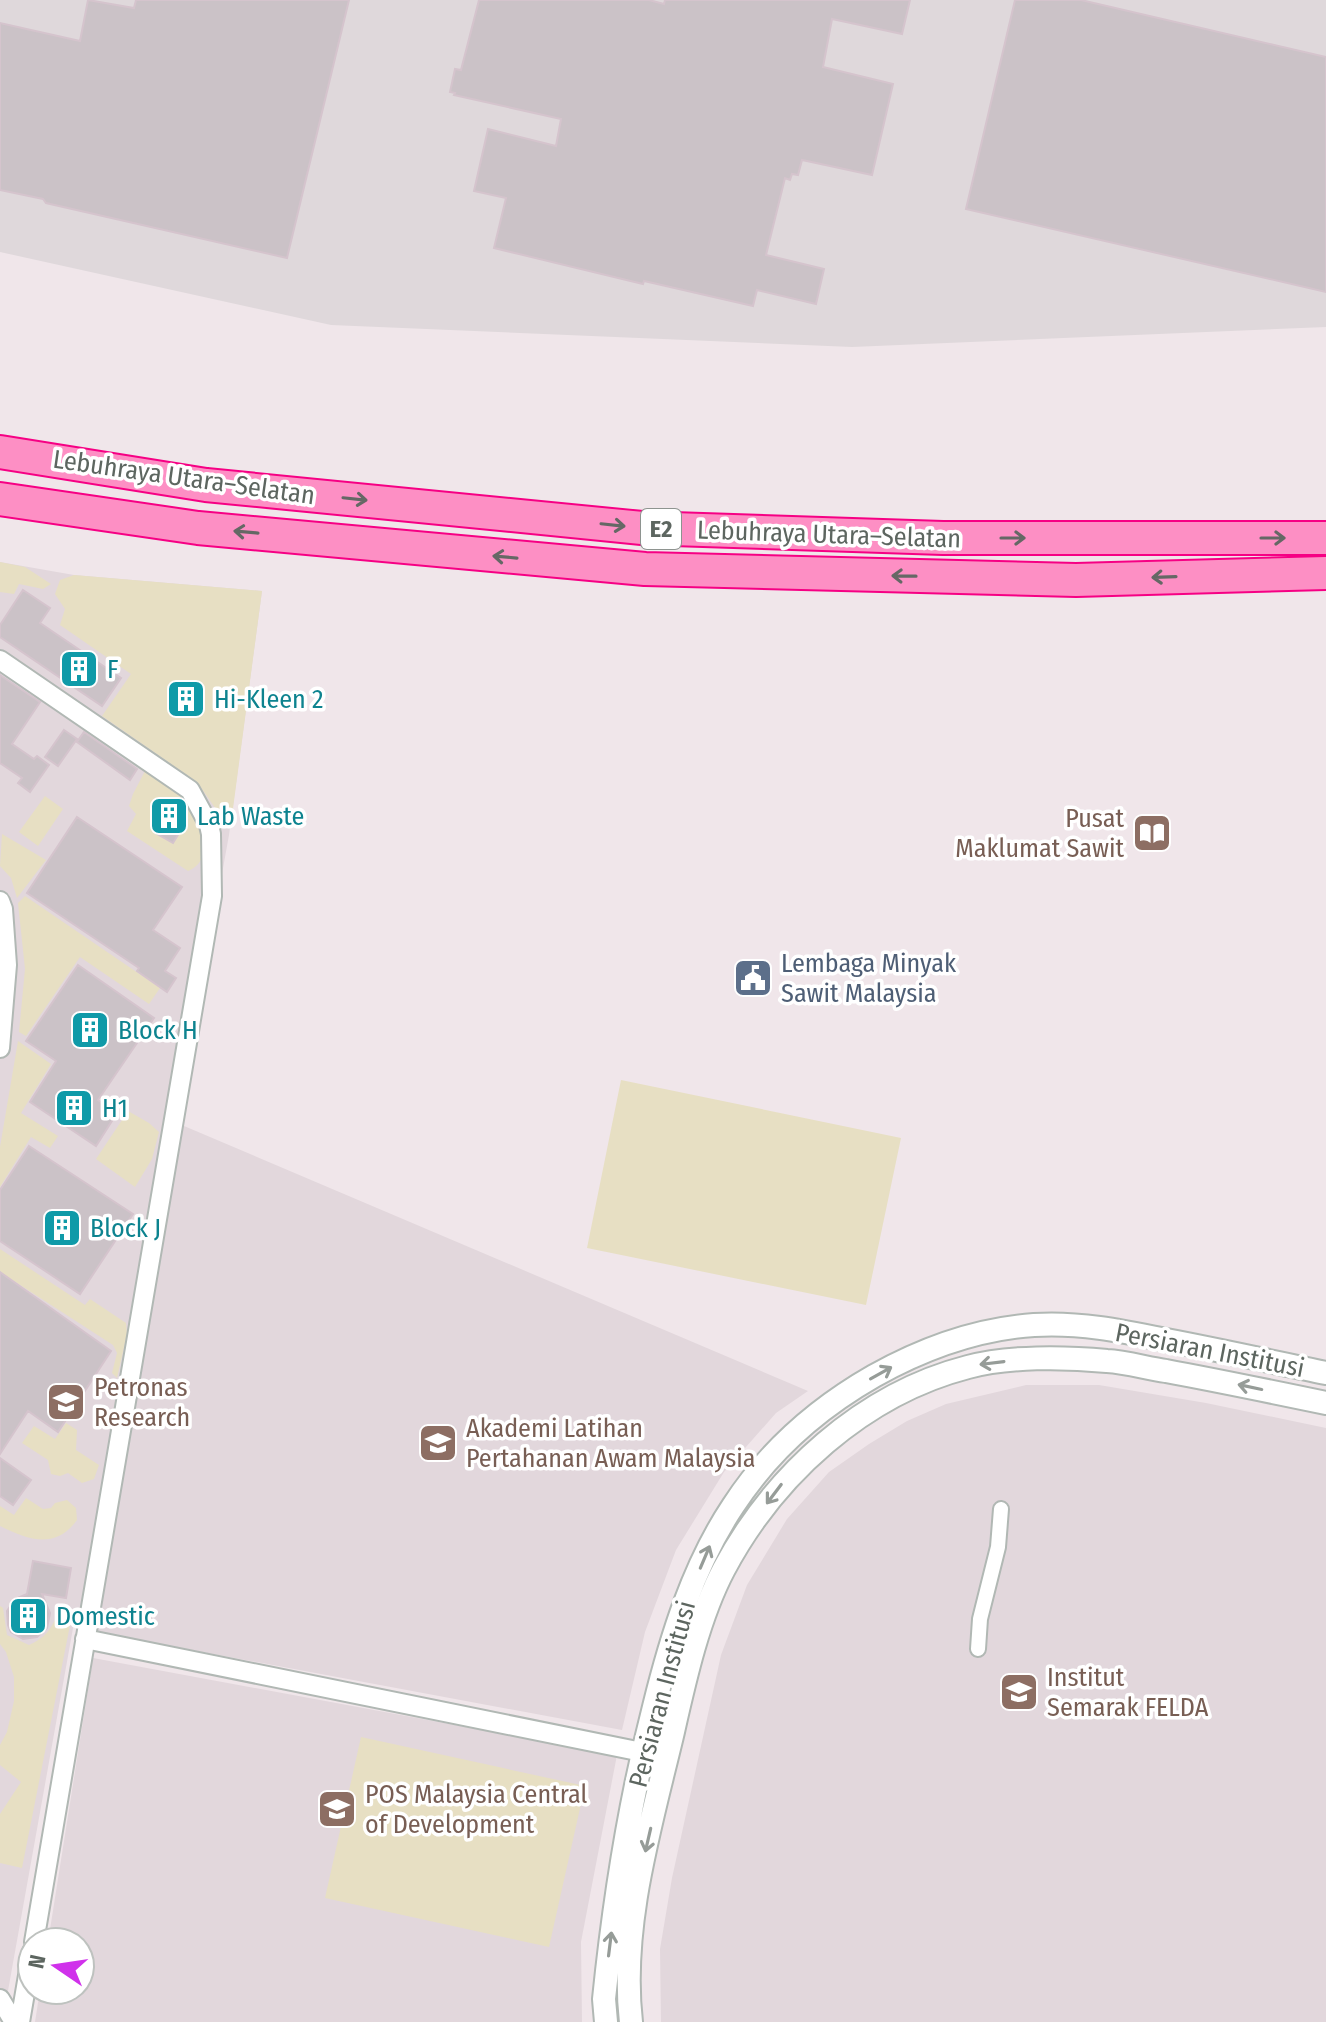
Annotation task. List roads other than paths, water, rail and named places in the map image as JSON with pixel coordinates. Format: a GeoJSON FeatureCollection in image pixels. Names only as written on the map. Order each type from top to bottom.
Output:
{"type":"FeatureCollection","features":[{"type":"Feature","properties":{"kind":"highway","name":"Lebuhraya Utara–Selatan"},"geometry":{"type":"LineString","coordinates":[[0,452],[206,485],[642,528],[943,538],[1326,538]]}},
{"type":"Feature","properties":{"kind":"highway","name":"Lebuhraya Utara–Selatan"},"geometry":{"type":"LineString","coordinates":[[0,499],[198,528],[645,569],[1076,580],[1326,573]]}},
{"type":"Feature","properties":{"kind":"street"},"geometry":{"type":"LineString","coordinates":[[0,660],[190,790],[211,834],[212,896],[37,1926]]}},
{"type":"Feature","properties":{"kind":"street"},"geometry":{"type":"LineString","coordinates":[[0,901],[7,965],[0,1048]]}},
{"type":"Feature","properties":{"kind":"street","name":"Persiaran Institusi"},"geometry":{"type":"LineString","coordinates":[[606,2022],[604,1999],[623,1849],[642,1752],[682,1608],[714,1536],[734,1503],[772,1455],[812,1417],[858,1385],[905,1359],[951,1341],[1004,1328],[1078,1325],[1326,1373]]}},
{"type":"Feature","properties":{"kind":"street","name":"Persiaran Institusi"},"geometry":{"type":"LineString","coordinates":[[631,2022],[628,2003],[631,1942],[645,1851],[682,1690],[705,1617],[723,1570],[754,1521],[785,1480],[828,1439],[922,1382],[970,1366],[1019,1360],[1107,1361],[1326,1403]]}},
{"type":"Feature","properties":{"kind":"street"},"geometry":{"type":"LineString","coordinates":[[978,1649],[980,1619],[992,1579],[1001,1509]]}},
{"type":"Feature","properties":{"kind":"street"},"geometry":{"type":"LineString","coordinates":[[85,1639],[642,1752]]}},
{"type":"Feature","properties":{"kind":"street"},"geometry":{"type":"LineString","coordinates":[[0,1999],[17,2022]]}},
{"type":"Feature","properties":{"kind":"place","name":"F"},"geometry":{"type":"Point","coordinates":[79,669]}},
{"type":"Feature","properties":{"kind":"place","name":"Hi-Kleen 2"},"geometry":{"type":"Point","coordinates":[186,699]}},
{"type":"Feature","properties":{"kind":"place","name":"Lab Waste"},"geometry":{"type":"Point","coordinates":[169,816]}},
{"type":"Feature","properties":{"kind":"place","name":"Pusat Maklumat Sawit"},"geometry":{"type":"Point","coordinates":[1152,833]}},
{"type":"Feature","properties":{"kind":"place","name":"Lembaga Minyak Sawit Malaysia"},"geometry":{"type":"Point","coordinates":[753,978]}},
{"type":"Feature","properties":{"kind":"place","name":"Block H"},"geometry":{"type":"Point","coordinates":[90,1030]}},
{"type":"Feature","properties":{"kind":"place","name":"H1"},"geometry":{"type":"Point","coordinates":[74,1108]}},
{"type":"Feature","properties":{"kind":"place","name":"Block J"},"geometry":{"type":"Point","coordinates":[62,1228]}},
{"type":"Feature","properties":{"kind":"place","name":"Petronas Research"},"geometry":{"type":"Point","coordinates":[66,1402]}},
{"type":"Feature","properties":{"kind":"place","name":"Akademi Latihan Pertahanan Awam Malaysia"},"geometry":{"type":"Point","coordinates":[438,1443]}},
{"type":"Feature","properties":{"kind":"place","name":"Domestic"},"geometry":{"type":"Point","coordinates":[28,1616]}},
{"type":"Feature","properties":{"kind":"place","name":"Institut Semarak FELDA"},"geometry":{"type":"Point","coordinates":[1019,1692]}},
{"type":"Feature","properties":{"kind":"place","name":"POS Malaysia Central of Development"},"geometry":{"type":"Point","coordinates":[337,1809]}}]}
